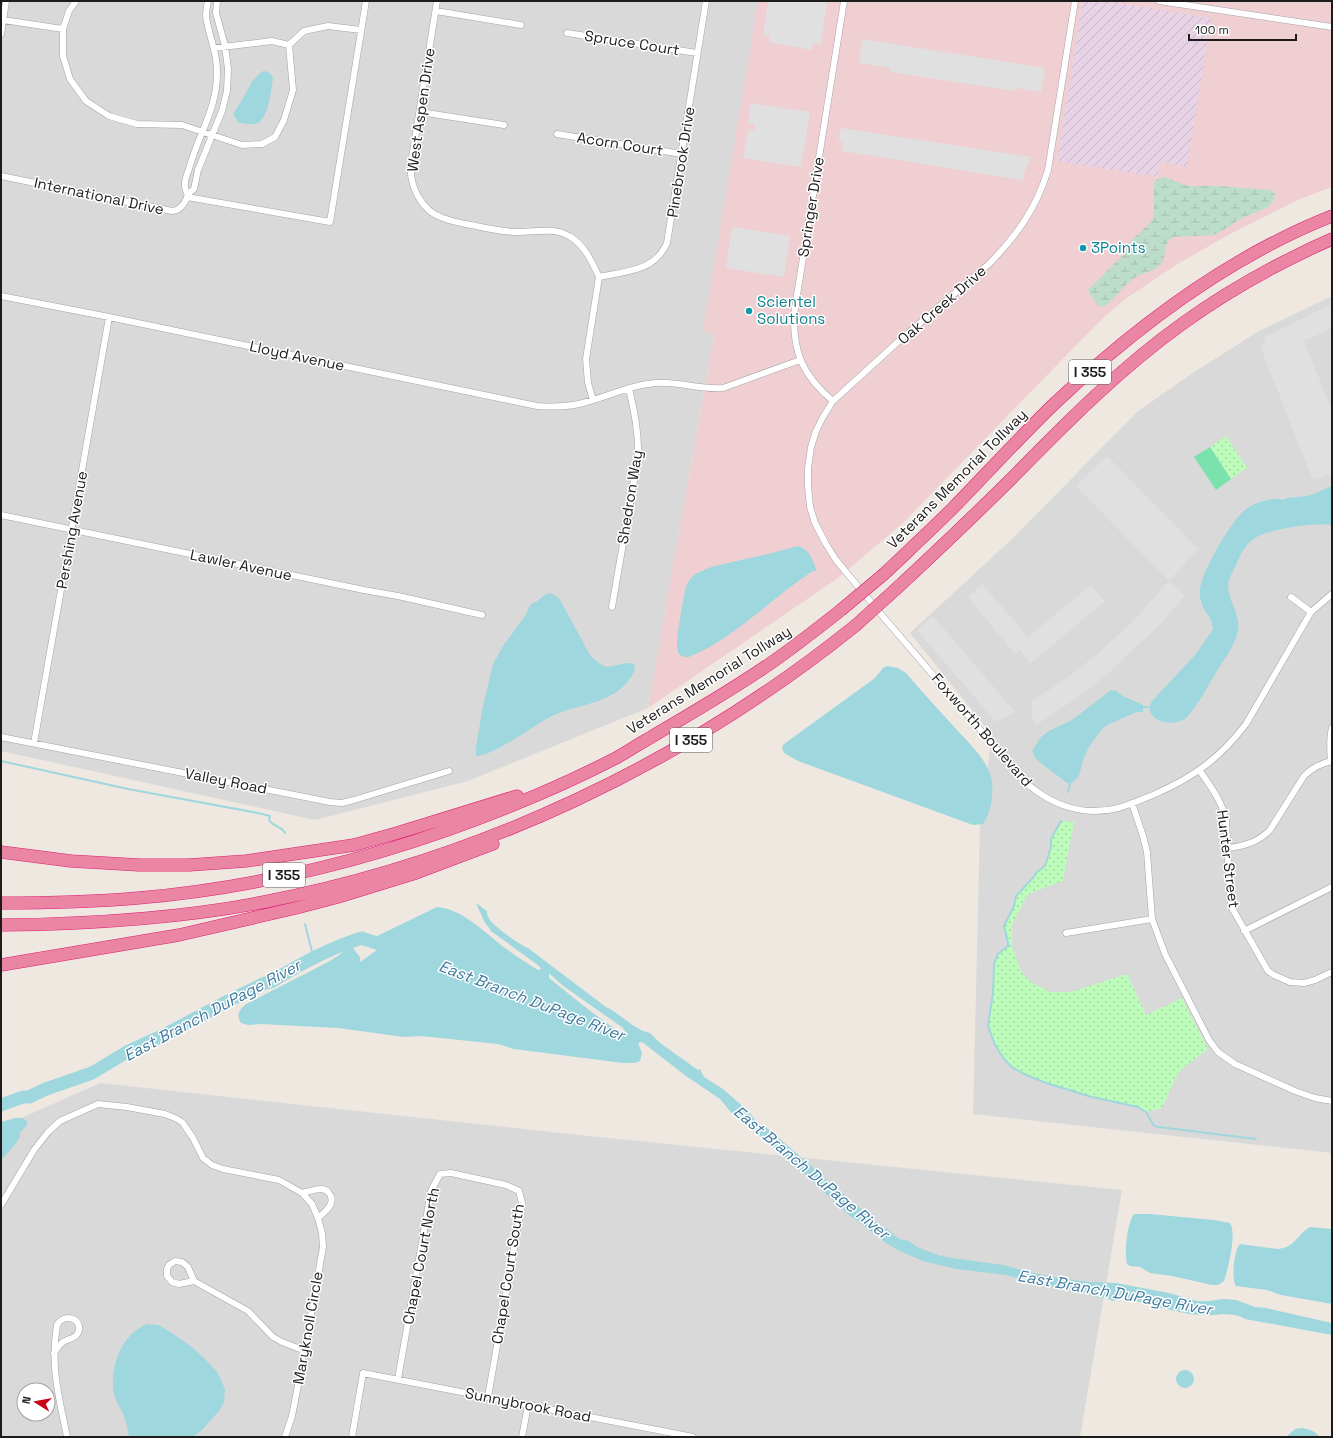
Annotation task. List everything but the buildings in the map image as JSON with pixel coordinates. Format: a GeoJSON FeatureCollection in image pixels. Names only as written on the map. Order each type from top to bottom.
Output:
{"type":"FeatureCollection","features":[{"type":"Feature","properties":{"kind":"highway","name":"Veterans Memorial Tollway"},"geometry":{"type":"LineString","coordinates":[[1,903],[59,903],[138,898],[216,888],[309,870],[376,853],[440,833],[555,787],[616,758],[678,722],[768,665],[841,610],[884,574],[954,507],[1053,405],[1135,333],[1195,290],[1238,262],[1288,236],[1332,216]]}},
{"type":"Feature","properties":{"kind":"highway","name":"I 355"},"geometry":{"type":"LineString","coordinates":[[1,925],[112,922],[178,915],[264,902],[340,885],[411,865],[513,828],[616,782],[692,739],[781,682],[820,654],[855,626],[962,528],[1094,396],[1138,358],[1182,324],[1232,291],[1275,266],[1332,239]]}},
{"type":"Feature","properties":{"kind":"highway"},"geometry":{"type":"LineString","coordinates":[[1,852],[71,861],[139,865],[189,865],[246,861],[354,845],[536,790],[555,787]]}},
{"type":"Feature","properties":{"kind":"highway"},"geometry":{"type":"LineString","coordinates":[[1,965],[180,935],[338,897],[416,873],[452,860],[497,842],[513,828]]}},
{"type":"Feature","properties":{"kind":"street"},"geometry":{"type":"LineString","coordinates":[[1,34],[6,1]]}},
{"type":"Feature","properties":{"kind":"street"},"geometry":{"type":"LineString","coordinates":[[76,1],[69,11],[63,29],[63,56],[70,79],[86,101],[109,116],[137,124],[182,125],[242,145],[262,144],[275,137],[284,120],[292,90],[289,45]]}},
{"type":"Feature","properties":{"kind":"street"},"geometry":{"type":"LineString","coordinates":[[208,1],[206,16],[214,48],[217,70],[216,90],[212,109],[189,167],[185,186],[187,196],[330,222],[366,1]]}},
{"type":"Feature","properties":{"kind":"street","name":"International Drive"},"geometry":{"type":"LineString","coordinates":[[1,176],[172,211],[177,211],[180,209],[187,196],[194,189],[198,170],[222,111],[226,91],[228,69],[225,46],[216,13],[216,1]]}},
{"type":"Feature","properties":{"kind":"street","name":"West Aspen Drive"},"geometry":{"type":"LineString","coordinates":[[437,1],[411,164],[413,185],[420,199],[432,213],[443,218],[496,230],[517,232],[547,230],[566,234],[576,240],[591,260],[599,277]]}},
{"type":"Feature","properties":{"kind":"street","name":"Pinebrook Drive"},"geometry":{"type":"LineString","coordinates":[[599,277],[634,271],[649,265],[665,249],[670,232],[706,1]]}},
{"type":"Feature","properties":{"kind":"street","name":"Springer Drive"},"geometry":{"type":"LineString","coordinates":[[833,401],[814,384],[800,360],[794,330],[794,314],[844,1]]}},
{"type":"Feature","properties":{"kind":"street","name":"Oak Creek Drive"},"geometry":{"type":"LineString","coordinates":[[856,583],[836,560],[815,523],[808,496],[808,468],[811,447],[816,431],[833,401],[912,330],[989,264],[1014,236],[1028,217],[1039,196],[1048,170],[1075,1]]}},
{"type":"Feature","properties":{"kind":"street"},"geometry":{"type":"LineString","coordinates":[[1159,1],[1332,27]]}},
{"type":"Feature","properties":{"kind":"street"},"geometry":{"type":"LineString","coordinates":[[436,11],[521,25]]}},
{"type":"Feature","properties":{"kind":"street"},"geometry":{"type":"LineString","coordinates":[[3,20],[63,29]]}},
{"type":"Feature","properties":{"kind":"street"},"geometry":{"type":"LineString","coordinates":[[289,45],[304,31],[328,26],[361,30]]}},
{"type":"Feature","properties":{"kind":"street","name":"Spruce Court"},"geometry":{"type":"LineString","coordinates":[[567,33],[697,53]]}},
{"type":"Feature","properties":{"kind":"street"},"geometry":{"type":"LineString","coordinates":[[214,48],[272,41],[289,45]]}},
{"type":"Feature","properties":{"kind":"street"},"geometry":{"type":"LineString","coordinates":[[420,112],[504,125]]}},
{"type":"Feature","properties":{"kind":"street","name":"Acorn Court"},"geometry":{"type":"LineString","coordinates":[[557,134],[682,154]]}},
{"type":"Feature","properties":{"kind":"street"},"geometry":{"type":"LineString","coordinates":[[593,400],[588,383],[586,359],[599,277]]}},
{"type":"Feature","properties":{"kind":"street","name":"Lloyd Avenue"},"geometry":{"type":"LineString","coordinates":[[1,296],[537,406],[563,406],[593,400],[615,391],[655,382],[709,389],[723,388],[800,360]]}},
{"type":"Feature","properties":{"kind":"street","name":"Pershing Avenue"},"geometry":{"type":"LineString","coordinates":[[34,743],[109,317]]}},
{"type":"Feature","properties":{"kind":"street","name":"Shedron Way"},"geometry":{"type":"LineString","coordinates":[[612,607],[638,457],[639,443],[637,421],[629,388]]}},
{"type":"Feature","properties":{"kind":"street","name":"Lawler Avenue"},"geometry":{"type":"LineString","coordinates":[[1,515],[398,596],[482,615]]}},
{"type":"Feature","properties":{"kind":"street","name":"Foxworth Boulevard"},"geometry":{"type":"LineString","coordinates":[[856,583],[1011,767],[1035,791],[1062,806],[1091,811],[1113,809],[1132,803],[1175,785],[1200,771],[1226,749],[1246,724],[1311,612],[1332,594]]}},
{"type":"Feature","properties":{"kind":"street"},"geometry":{"type":"LineString","coordinates":[[1291,597],[1311,612]]}},
{"type":"Feature","properties":{"kind":"street"},"geometry":{"type":"LineString","coordinates":[[1228,848],[1253,843],[1263,837],[1270,830],[1304,776],[1311,769],[1323,763],[1332,761],[1330,735],[1332,728]]}},
{"type":"Feature","properties":{"kind":"street","name":"Valley Road"},"geometry":{"type":"LineString","coordinates":[[1,736],[330,802],[342,803],[449,772]]}},
{"type":"Feature","properties":{"kind":"street","name":"Hunter Street"},"geometry":{"type":"LineString","coordinates":[[1200,771],[1221,804],[1224,812],[1228,848],[1230,899],[1235,914],[1268,971],[1279,978],[1290,982],[1304,983],[1315,980],[1332,972]]}},
{"type":"Feature","properties":{"kind":"street"},"geometry":{"type":"LineString","coordinates":[[1132,803],[1147,852],[1152,919],[1165,954],[1209,1040],[1218,1052],[1236,1064],[1281,1086],[1315,1098],[1332,1102]]}},
{"type":"Feature","properties":{"kind":"street"},"geometry":{"type":"LineString","coordinates":[[1244,931],[1332,887]]}},
{"type":"Feature","properties":{"kind":"street"},"geometry":{"type":"LineString","coordinates":[[1066,933],[1152,919]]}},
{"type":"Feature","properties":{"kind":"street","name":"Maryknoll Circle"},"geometry":{"type":"LineString","coordinates":[[1,1205],[34,1150],[48,1132],[60,1121],[98,1104],[127,1106],[165,1114],[175,1118],[182,1122],[193,1138],[203,1158],[212,1165],[223,1169],[279,1180],[302,1193],[312,1204],[318,1218],[322,1233],[323,1247],[292,1416],[285,1437]]}},
{"type":"Feature","properties":{"kind":"street","name":"Chapel Court North"},"geometry":{"type":"LineString","coordinates":[[398,1379],[432,1188],[440,1174],[451,1173],[480,1180]]}},
{"type":"Feature","properties":{"kind":"street","name":"Chapel Court South"},"geometry":{"type":"LineString","coordinates":[[480,1180],[506,1185],[519,1191],[522,1203],[488,1397]]}},
{"type":"Feature","properties":{"kind":"street"},"geometry":{"type":"LineString","coordinates":[[302,1193],[323,1189],[330,1193],[332,1201],[331,1205],[318,1218]]}},
{"type":"Feature","properties":{"kind":"street"},"geometry":{"type":"LineString","coordinates":[[194,1281],[179,1284],[172,1282],[167,1276],[167,1269],[169,1265],[175,1261],[182,1262],[188,1267],[194,1281],[248,1311],[273,1337],[303,1350]]}},
{"type":"Feature","properties":{"kind":"street"},"geometry":{"type":"LineString","coordinates":[[54,1353],[59,1345],[64,1341],[73,1339],[78,1334],[79,1327],[72,1318],[65,1318],[57,1325],[54,1353],[54,1371],[68,1437]]}},
{"type":"Feature","properties":{"kind":"street","name":"Sunnybrook Road"},"geometry":{"type":"LineString","coordinates":[[352,1437],[363,1373],[693,1437]]}},
{"type":"Feature","properties":{"kind":"street"},"geometry":{"type":"LineString","coordinates":[[522,1437],[528,1405]]}},
{"type":"Feature","properties":{"kind":"shaded area"},"geometry":{"type":"Polygon","coordinates":[[[1,1],[758,1],[704,331],[714,333],[648,708],[468,781],[315,820],[1,751],[1,1]]]}},
{"type":"Feature","properties":{"kind":"shaded area"},"geometry":{"type":"Polygon","coordinates":[[[758,1],[1332,1],[1332,187],[1298,200],[1232,233],[1176,265],[1124,300],[1100,321],[902,524],[838,578],[648,708],[714,334],[703,331],[758,1]]]}},
{"type":"Feature","properties":{"kind":"shaded area"},"geometry":{"type":"Polygon","coordinates":[[[768,1],[827,1],[821,44],[813,43],[812,50],[769,42],[769,36],[763,35],[768,1]]]}},
{"type":"Feature","properties":{"kind":"shaded area"},"geometry":{"type":"Polygon","coordinates":[[[1083,1],[1106,1],[1211,18],[1187,167],[1160,162],[1158,177],[1057,161],[1083,1]]]}},
{"type":"Feature","properties":{"kind":"shaded area"},"geometry":{"type":"Polygon","coordinates":[[[862,39],[1045,68],[1041,92],[1016,88],[1015,91],[890,72],[890,68],[859,63],[862,39]]]}},
{"type":"Feature","properties":{"kind":"shaded area"},"geometry":{"type":"Polygon","coordinates":[[[751,103],[810,112],[801,167],[743,158],[748,130],[754,131],[755,125],[748,123],[751,103]]]}},
{"type":"Feature","properties":{"kind":"shaded area"},"geometry":{"type":"Polygon","coordinates":[[[841,128],[1031,157],[1024,173],[1023,180],[842,151],[843,143],[839,141],[841,128]]]}},
{"type":"Feature","properties":{"kind":"shaded area"},"geometry":{"type":"Polygon","coordinates":[[[732,227],[790,236],[784,277],[726,268],[732,227]]]}},
{"type":"Feature","properties":{"kind":"shaded area"},"geometry":{"type":"Polygon","coordinates":[[[1332,296],[1332,1153],[973,1114],[980,825],[992,735],[910,633],[1012,539],[1137,412],[1191,374],[1259,331],[1332,296]]]}},
{"type":"Feature","properties":{"kind":"shaded area"},"geometry":{"type":"Polygon","coordinates":[[[1332,304],[1332,328],[1304,341],[1332,410],[1332,474],[1313,480],[1260,346],[1266,343],[1263,338],[1332,304]]]}},
{"type":"Feature","properties":{"kind":"shaded area"},"geometry":{"type":"Polygon","coordinates":[[[1107,456],[1198,549],[1169,581],[1076,486],[1107,456]]]}},
{"type":"Feature","properties":{"kind":"shaded area"},"geometry":{"type":"Polygon","coordinates":[[[1169,581],[1185,596],[1162,622],[1113,669],[1081,695],[1036,725],[1032,719],[1032,701],[1067,678],[1099,653],[1137,617],[1169,581]]]}},
{"type":"Feature","properties":{"kind":"shaded area"},"geometry":{"type":"Polygon","coordinates":[[[982,584],[1028,637],[1091,585],[1105,601],[1030,664],[1020,650],[1015,654],[968,597],[982,584]]]}},
{"type":"Feature","properties":{"kind":"shaded area"},"geometry":{"type":"Polygon","coordinates":[[[933,616],[1015,712],[996,722],[917,630],[933,616]]]}},
{"type":"Feature","properties":{"kind":"shaded area"},"geometry":{"type":"Polygon","coordinates":[[[100,1083],[579,1135],[1122,1190],[1080,1437],[686,1437],[566,1415],[672,1437],[1,1437],[1,1127],[100,1083]]]}},
{"type":"Feature","properties":{"kind":"green space"},"geometry":{"type":"Polygon","coordinates":[[[1164,177],[1188,186],[1218,186],[1271,190],[1275,195],[1274,200],[1268,207],[1238,220],[1214,235],[1173,237],[1167,244],[1164,258],[1158,267],[1133,279],[1108,304],[1103,307],[1098,306],[1088,290],[1125,253],[1131,241],[1152,221],[1154,213],[1154,183],[1158,179],[1164,177]]]}},
{"type":"Feature","properties":{"kind":"green space"},"geometry":{"type":"Polygon","coordinates":[[[1226,436],[1247,468],[1231,479],[1210,447],[1226,436]]]}},
{"type":"Feature","properties":{"kind":"green space"},"geometry":{"type":"Polygon","coordinates":[[[1210,447],[1231,479],[1216,490],[1194,457],[1210,447]]]}},
{"type":"Feature","properties":{"kind":"green space"},"geometry":{"type":"Polygon","coordinates":[[[1061,821],[1074,822],[1063,881],[1028,894],[1012,925],[1012,946],[1021,971],[1029,981],[1050,992],[1071,992],[1127,974],[1146,1015],[1182,998],[1208,1049],[1181,1070],[1176,1077],[1162,1108],[1146,1112],[1138,1107],[1069,1091],[1024,1074],[1012,1067],[1004,1059],[995,1045],[990,1033],[988,1026],[993,993],[994,964],[998,954],[1008,946],[1004,926],[1014,906],[1016,896],[1019,891],[1033,878],[1037,872],[1045,866],[1051,847],[1051,839],[1061,821]]]}},
{"type":"Feature","properties":{"kind":"water"},"geometry":{"type":"Polygon","coordinates":[[[263,71],[269,72],[273,78],[266,111],[260,122],[255,124],[239,123],[233,114],[253,80],[263,71]]]}},
{"type":"Feature","properties":{"kind":"water"},"geometry":{"type":"Polygon","coordinates":[[[1332,486],[1332,525],[1315,524],[1281,529],[1255,538],[1245,547],[1231,574],[1228,584],[1230,598],[1238,620],[1237,637],[1232,647],[1199,701],[1187,717],[1182,721],[1175,722],[1161,721],[1155,718],[1151,714],[1150,708],[1152,701],[1196,654],[1213,629],[1211,620],[1201,602],[1200,589],[1211,559],[1232,524],[1250,506],[1272,499],[1283,500],[1287,498],[1307,496],[1332,486]]]}},
{"type":"Feature","properties":{"kind":"water"},"geometry":{"type":"Polygon","coordinates":[[[797,546],[808,552],[817,571],[813,571],[738,629],[706,649],[689,657],[680,655],[677,647],[677,640],[686,586],[695,574],[711,567],[797,546]]]}},
{"type":"Feature","properties":{"kind":"water"},"geometry":{"type":"Polygon","coordinates":[[[550,593],[559,598],[590,655],[596,661],[605,666],[631,663],[634,664],[635,670],[624,686],[615,693],[599,701],[552,716],[503,746],[484,755],[476,756],[483,706],[493,664],[503,646],[525,616],[531,604],[550,593]]]}},
{"type":"Feature","properties":{"kind":"water"},"geometry":{"type":"Polygon","coordinates":[[[887,666],[898,668],[906,673],[972,746],[984,762],[992,780],[992,800],[989,813],[983,824],[973,825],[798,761],[784,753],[782,747],[784,744],[875,678],[883,668],[887,666]]]}},
{"type":"Feature","properties":{"kind":"water"},"geometry":{"type":"Polygon","coordinates":[[[1111,690],[1116,691],[1123,696],[1143,705],[1143,712],[1137,712],[1107,725],[1101,730],[1089,747],[1083,760],[1079,776],[1072,783],[1067,783],[1036,759],[1032,751],[1041,737],[1049,731],[1072,720],[1111,690]]]}},
{"type":"Feature","properties":{"kind":"water"},"geometry":{"type":"Polygon","coordinates":[[[476,903],[487,911],[488,916],[495,925],[518,943],[528,948],[606,1007],[634,1026],[650,1033],[660,1043],[698,1070],[700,1069],[704,1077],[723,1089],[749,1112],[758,1124],[766,1127],[875,1222],[887,1229],[899,1239],[909,1241],[917,1247],[941,1256],[943,1255],[945,1257],[1003,1265],[1033,1273],[1090,1282],[1116,1283],[1169,1293],[1197,1301],[1224,1299],[1236,1300],[1255,1307],[1266,1308],[1332,1323],[1332,1335],[1245,1319],[1235,1315],[1203,1315],[1183,1313],[1144,1303],[1124,1300],[1125,1297],[1122,1295],[1116,1297],[1116,1300],[1112,1301],[1107,1298],[1097,1297],[1078,1289],[1044,1285],[1006,1275],[956,1269],[923,1261],[886,1243],[848,1214],[778,1150],[735,1117],[720,1099],[686,1076],[642,1042],[638,1043],[642,1053],[640,1061],[635,1063],[623,1063],[514,1049],[498,1044],[421,1036],[404,1037],[338,1028],[261,1024],[248,1025],[241,1023],[239,1020],[239,1013],[246,1004],[330,961],[342,953],[353,936],[364,939],[373,938],[437,907],[456,912],[465,917],[513,954],[538,970],[541,969],[491,931],[484,921],[476,903]],[[359,943],[352,947],[360,957],[360,962],[377,950],[368,945],[359,943]],[[549,974],[549,978],[588,1009],[621,1032],[627,1034],[623,1028],[562,985],[549,974]]]}},
{"type":"Feature","properties":{"kind":"water"},"geometry":{"type":"Polygon","coordinates":[[[15,1118],[22,1118],[27,1121],[27,1125],[20,1133],[20,1137],[13,1147],[1,1160],[1,1122],[15,1118]]]}},
{"type":"Feature","properties":{"kind":"water"},"geometry":{"type":"Polygon","coordinates":[[[1134,1214],[1214,1220],[1230,1223],[1233,1235],[1230,1260],[1224,1281],[1218,1285],[1212,1285],[1172,1276],[1150,1273],[1140,1267],[1130,1266],[1127,1264],[1127,1238],[1134,1214]]]}},
{"type":"Feature","properties":{"kind":"water"},"geometry":{"type":"Polygon","coordinates":[[[1310,1227],[1332,1229],[1332,1304],[1281,1295],[1267,1290],[1236,1286],[1234,1282],[1234,1265],[1236,1252],[1240,1244],[1278,1249],[1284,1248],[1289,1246],[1310,1227]]]}},
{"type":"Feature","properties":{"kind":"water"},"geometry":{"type":"Polygon","coordinates":[[[147,1324],[158,1325],[192,1347],[217,1372],[225,1389],[224,1402],[219,1411],[203,1429],[193,1437],[129,1437],[126,1421],[114,1394],[113,1373],[115,1363],[124,1344],[138,1329],[147,1324]]]}},
{"type":"Feature","properties":{"kind":"water"},"geometry":{"type":"Polygon","coordinates":[[[1185,1370],[1191,1373],[1194,1379],[1191,1385],[1185,1388],[1179,1385],[1176,1379],[1179,1373],[1185,1370]]]}},
{"type":"Feature","properties":{"kind":"water"},"geometry":{"type":"Polygon","coordinates":[[[1302,1428],[1316,1433],[1320,1437],[1286,1437],[1295,1429],[1302,1428]]]}},
{"type":"Feature","properties":{"kind":"waterway"},"geometry":{"type":"LineString","coordinates":[[1143,707],[1150,707]]}},
{"type":"Feature","properties":{"kind":"waterway"},"geometry":{"type":"LineString","coordinates":[[1,761],[128,789],[270,816],[269,820],[282,829],[285,833]]}},
{"type":"Feature","properties":{"kind":"waterway"},"geometry":{"type":"LineString","coordinates":[[1068,792],[1070,784]]}},
{"type":"Feature","properties":{"kind":"waterway"},"geometry":{"type":"LineString","coordinates":[[1061,821],[1051,839],[1051,847],[1045,866],[1037,872],[1016,896],[1014,906],[1004,926],[1008,946],[998,954],[994,964],[993,993],[988,1026],[995,1045],[1004,1059],[1012,1067],[1024,1074],[1046,1083],[1092,1097],[1138,1107],[1146,1112],[1154,1126],[1256,1139]]}},
{"type":"Feature","properties":{"kind":"waterway"},"geometry":{"type":"LineString","coordinates":[[305,924],[314,959]]}},
{"type":"Feature","properties":{"kind":"waterway","name":"East Branch DuPage River"},"geometry":{"type":"LineString","coordinates":[[1,1105],[23,1097],[29,1097],[46,1089],[92,1073],[127,1052],[164,1035],[265,983],[271,982],[326,952],[362,938],[380,944]]}},
{"type":"Feature","properties":{"kind":"place","name":"3Points"},"geometry":{"type":"Point","coordinates":[1083,248]}},
{"type":"Feature","properties":{"kind":"place","name":"Scientel Solutions"},"geometry":{"type":"Point","coordinates":[749,311]}}]}
